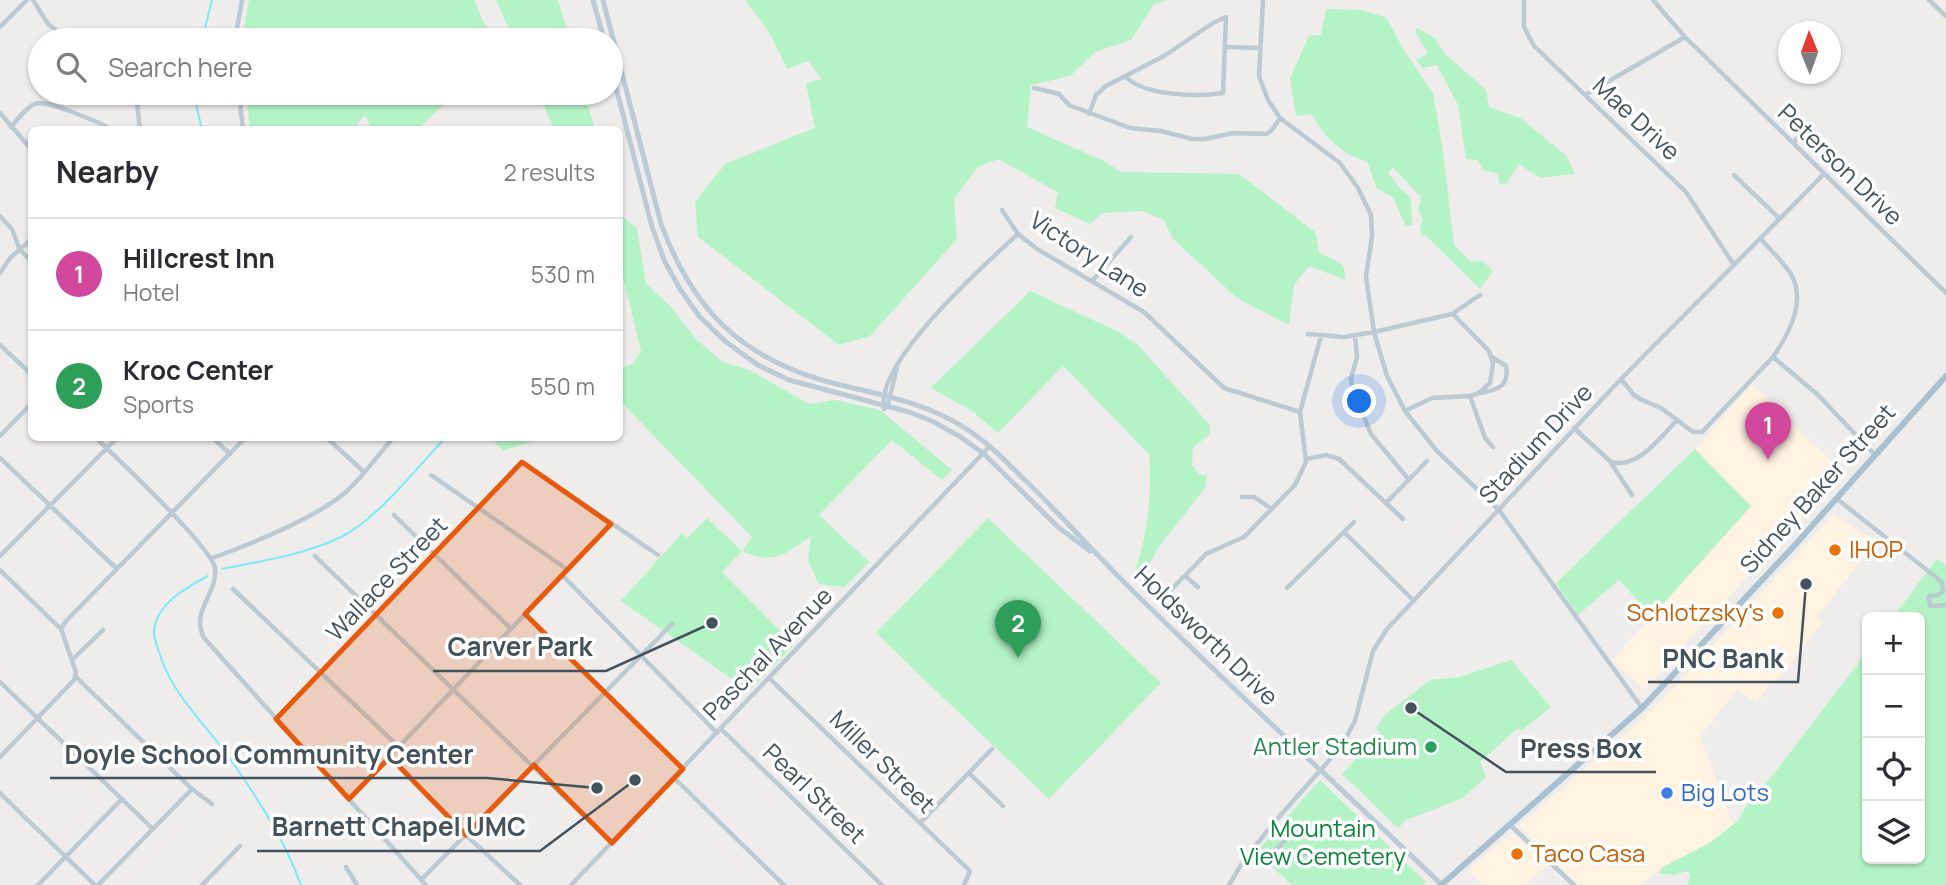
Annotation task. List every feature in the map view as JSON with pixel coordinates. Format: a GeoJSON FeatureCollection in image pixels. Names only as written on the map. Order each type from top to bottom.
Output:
{"type":"FeatureCollection","features":[{"type":"Feature","properties":{"kind":"main road"},"geometry":{"type":"LineString","coordinates":[[593,0],[601,28]]}},
{"type":"Feature","properties":{"kind":"main road","name":"Holdsworth Drive"},"geometry":{"type":"LineString","coordinates":[[603,0],[610,28]]}},
{"type":"Feature","properties":{"kind":"main road","name":"Holdsworth Drive"},"geometry":{"type":"LineString","coordinates":[[623,76],[661,224],[674,258],[688,284],[707,309],[732,334],[763,356],[793,371],[888,395],[934,410],[990,446],[1197,655],[1441,885]]}},
{"type":"Feature","properties":{"kind":"main road","name":"Holdsworth Drive"},"geometry":{"type":"LineString","coordinates":[[620,105],[652,226],[665,262],[699,316],[726,342],[789,380],[886,404],[932,421],[984,453],[1058,527],[1098,557]]}},
{"type":"Feature","properties":{"kind":"main road"},"geometry":{"type":"LineString","coordinates":[[623,116],[633,114]]}},
{"type":"Feature","properties":{"kind":"main road","name":"Sidney Baker Street"},"geometry":{"type":"LineString","coordinates":[[1441,885],[1642,708],[1946,376]]}},
{"type":"Feature","properties":{"kind":"street"},"geometry":{"type":"LineString","coordinates":[[0,27],[27,0]]}},
{"type":"Feature","properties":{"kind":"street"},"geometry":{"type":"LineString","coordinates":[[33,0],[53,28]]}},
{"type":"Feature","properties":{"kind":"street"},"geometry":{"type":"LineString","coordinates":[[237,28],[242,0]]}},
{"type":"Feature","properties":{"kind":"street"},"geometry":{"type":"LineString","coordinates":[[1263,0],[1259,76],[1263,89],[1280,118],[1340,163],[1358,188],[1371,215],[1372,236],[1366,278],[1374,332],[1387,376],[1405,411],[1437,451],[1499,510],[1642,708]]}},
{"type":"Feature","properties":{"kind":"street","name":"Mae Drive"},"geometry":{"type":"LineString","coordinates":[[1524,0],[1524,27],[1534,46],[1686,192],[1734,265]]}},
{"type":"Feature","properties":{"kind":"street","name":"Peterson Drive"},"geometry":{"type":"LineString","coordinates":[[1653,0],[1685,37],[1946,293]]}},
{"type":"Feature","properties":{"kind":"street"},"geometry":{"type":"LineString","coordinates":[[1929,0],[1945,13]]}},
{"type":"Feature","properties":{"kind":"street"},"geometry":{"type":"LineString","coordinates":[[1089,114],[1097,96],[1106,86],[1226,18],[1223,93],[1207,96],[1174,94],[1133,85],[1126,77]]}},
{"type":"Feature","properties":{"kind":"street"},"geometry":{"type":"LineString","coordinates":[[1585,95],[1685,37]]}},
{"type":"Feature","properties":{"kind":"street"},"geometry":{"type":"LineString","coordinates":[[1226,47],[1260,48]]}},
{"type":"Feature","properties":{"kind":"street"},"geometry":{"type":"LineString","coordinates":[[1034,88],[1059,94],[1069,105],[1130,128],[1161,131],[1199,140],[1233,133],[1266,134],[1280,118]]}},
{"type":"Feature","properties":{"kind":"street"},"geometry":{"type":"LineString","coordinates":[[11,127],[32,105]]}},
{"type":"Feature","properties":{"kind":"street"},"geometry":{"type":"LineString","coordinates":[[47,105],[70,111],[104,126]]}},
{"type":"Feature","properties":{"kind":"street"},"geometry":{"type":"LineString","coordinates":[[137,105],[140,126]]}},
{"type":"Feature","properties":{"kind":"street"},"geometry":{"type":"LineString","coordinates":[[240,105],[243,126]]}},
{"type":"Feature","properties":{"kind":"street"},"geometry":{"type":"LineString","coordinates":[[0,113],[28,146]]}},
{"type":"Feature","properties":{"kind":"street"},"geometry":{"type":"LineString","coordinates":[[1793,143],[1811,122]]}},
{"type":"Feature","properties":{"kind":"street","name":"Stadium Drive"},"geometry":{"type":"LineString","coordinates":[[1229,885],[1253,849],[1340,747],[1355,720],[1363,681],[1373,651],[1387,629],[1621,379],[1824,174]]}},
{"type":"Feature","properties":{"kind":"street"},"geometry":{"type":"LineString","coordinates":[[1734,175],[1780,219]]}},
{"type":"Feature","properties":{"kind":"street","name":"Victory Lane"},"geometry":{"type":"LineString","coordinates":[[1002,211],[1018,234],[1037,249],[1144,312],[1224,388],[1300,412]]}},
{"type":"Feature","properties":{"kind":"street"},"geometry":{"type":"LineString","coordinates":[[0,216],[12,229],[20,250],[28,258]]}},
{"type":"Feature","properties":{"kind":"street"},"geometry":{"type":"LineString","coordinates":[[886,404],[890,375],[905,352],[974,275],[1018,234]]}},
{"type":"Feature","properties":{"kind":"street"},"geometry":{"type":"LineString","coordinates":[[1093,280],[1131,237]]}},
{"type":"Feature","properties":{"kind":"street"},"geometry":{"type":"LineString","coordinates":[[1621,379],[1634,395],[1661,408],[1693,432],[1702,432],[1773,357],[1792,322],[1797,296],[1791,274],[1760,238]]}},
{"type":"Feature","properties":{"kind":"street"},"geometry":{"type":"LineString","coordinates":[[0,273],[10,258],[28,243]]}},
{"type":"Feature","properties":{"kind":"street"},"geometry":{"type":"LineString","coordinates":[[1308,334],[1355,336],[1374,332],[1452,314],[1480,295]]}},
{"type":"Feature","properties":{"kind":"street"},"geometry":{"type":"LineString","coordinates":[[1452,314],[1485,345],[1492,357],[1493,374],[1490,383],[1479,393]]}},
{"type":"Feature","properties":{"kind":"street"},"geometry":{"type":"LineString","coordinates":[[1161,600],[1206,554],[1244,537],[1295,485],[1306,459],[1300,412],[1321,336]]}},
{"type":"Feature","properties":{"kind":"street"},"geometry":{"type":"LineString","coordinates":[[1355,336],[1357,357],[1351,378],[1352,388],[1371,435],[1409,480]]}},
{"type":"Feature","properties":{"kind":"street"},"geometry":{"type":"LineString","coordinates":[[0,345],[28,371]]}},
{"type":"Feature","properties":{"kind":"street"},"geometry":{"type":"LineString","coordinates":[[1405,411],[1432,398],[1470,396],[1500,388],[1506,382],[1506,366],[1492,357]]}},
{"type":"Feature","properties":{"kind":"street"},"geometry":{"type":"LineString","coordinates":[[1773,357],[1817,394],[1875,455]]}},
{"type":"Feature","properties":{"kind":"street"},"geometry":{"type":"LineString","coordinates":[[1470,396],[1485,438],[1493,447]]}},
{"type":"Feature","properties":{"kind":"street"},"geometry":{"type":"LineString","coordinates":[[0,436],[28,407]]}},
{"type":"Feature","properties":{"kind":"street"},"geometry":{"type":"LineString","coordinates":[[1611,462],[1618,464],[1632,461],[1651,447],[1677,420]]}},
{"type":"Feature","properties":{"kind":"street"},"geometry":{"type":"LineString","coordinates":[[1574,428],[1611,462],[1632,495]]}},
{"type":"Feature","properties":{"kind":"street"},"geometry":{"type":"LineString","coordinates":[[99,441],[212,558],[215,578],[199,619],[201,632],[209,644],[424,883],[534,765],[672,624]]}},
{"type":"Feature","properties":{"kind":"street"},"geometry":{"type":"LineString","coordinates":[[0,556],[114,441]]}},
{"type":"Feature","properties":{"kind":"street"},"geometry":{"type":"LineString","coordinates":[[216,441],[230,454]]}},
{"type":"Feature","properties":{"kind":"street"},"geometry":{"type":"LineString","coordinates":[[61,629],[243,441]]}},
{"type":"Feature","properties":{"kind":"street"},"geometry":{"type":"LineString","coordinates":[[330,441],[364,472]]}},
{"type":"Feature","properties":{"kind":"street"},"geometry":{"type":"LineString","coordinates":[[212,558],[239,548],[326,506],[347,491],[390,441]]}},
{"type":"Feature","properties":{"kind":"street","name":"Paschal Avenue"},"geometry":{"type":"LineString","coordinates":[[571,885],[990,446]]}},
{"type":"Feature","properties":{"kind":"street"},"geometry":{"type":"LineString","coordinates":[[1306,459],[1326,455],[1339,459],[1403,519]]}},
{"type":"Feature","properties":{"kind":"street"},"geometry":{"type":"LineString","coordinates":[[0,458],[117,569]]}},
{"type":"Feature","properties":{"kind":"street"},"geometry":{"type":"LineString","coordinates":[[1386,503],[1427,461]]}},
{"type":"Feature","properties":{"kind":"street","name":"Wallace Street"},"geometry":{"type":"LineString","coordinates":[[276,719],[522,462],[611,524]]}},
{"type":"Feature","properties":{"kind":"street"},"geometry":{"type":"LineString","coordinates":[[431,475],[568,570]]}},
{"type":"Feature","properties":{"kind":"street"},"geometry":{"type":"LineString","coordinates":[[1241,497],[1254,497],[1272,509]]}},
{"type":"Feature","properties":{"kind":"street"},"geometry":{"type":"LineString","coordinates":[[1836,499],[1942,582],[1943,591],[1929,596],[1930,606],[1946,605]]}},
{"type":"Feature","properties":{"kind":"street"},"geometry":{"type":"LineString","coordinates":[[394,515],[510,628]]}},
{"type":"Feature","properties":{"kind":"street"},"geometry":{"type":"LineString","coordinates":[[1287,587],[1354,522]]}},
{"type":"Feature","properties":{"kind":"street"},"geometry":{"type":"LineString","coordinates":[[349,799],[611,524],[658,555]]}},
{"type":"Feature","properties":{"kind":"street"},"geometry":{"type":"LineString","coordinates":[[1344,532],[1414,601]]}},
{"type":"Feature","properties":{"kind":"street"},"geometry":{"type":"LineString","coordinates":[[315,556],[612,843]]}},
{"type":"Feature","properties":{"kind":"street"},"geometry":{"type":"LineString","coordinates":[[0,570],[61,629],[76,677],[192,789],[212,804]]}},
{"type":"Feature","properties":{"kind":"street","name":"Pearl Street"},"geometry":{"type":"LineString","coordinates":[[562,575],[640,655],[882,885]]}},
{"type":"Feature","properties":{"kind":"street"},"geometry":{"type":"LineString","coordinates":[[1185,576],[1198,587]]}},
{"type":"Feature","properties":{"kind":"street"},"geometry":{"type":"LineString","coordinates":[[233,589],[399,747]]}},
{"type":"Feature","properties":{"kind":"street"},"geometry":{"type":"LineString","coordinates":[[525,614],[683,769]]}},
{"type":"Feature","properties":{"kind":"street"},"geometry":{"type":"LineString","coordinates":[[72,660],[103,630]]}},
{"type":"Feature","properties":{"kind":"street"},"geometry":{"type":"LineString","coordinates":[[0,757],[76,677]]}},
{"type":"Feature","properties":{"kind":"street","name":"Miller Street"},"geometry":{"type":"LineString","coordinates":[[769,678],[970,872],[964,885]]}},
{"type":"Feature","properties":{"kind":"street"},"geometry":{"type":"LineString","coordinates":[[0,681],[153,829]]}},
{"type":"Feature","properties":{"kind":"street"},"geometry":{"type":"LineString","coordinates":[[920,823],[992,749]]}},
{"type":"Feature","properties":{"kind":"street"},"geometry":{"type":"LineString","coordinates":[[390,757],[520,885]]}},
{"type":"Feature","properties":{"kind":"street"},"geometry":{"type":"LineString","coordinates":[[969,773],[1003,806]]}},
{"type":"Feature","properties":{"kind":"street"},"geometry":{"type":"LineString","coordinates":[[674,778],[784,885]]}},
{"type":"Feature","properties":{"kind":"street"},"geometry":{"type":"LineString","coordinates":[[0,793],[96,885],[192,789]]}},
{"type":"Feature","properties":{"kind":"street"},"geometry":{"type":"LineString","coordinates":[[38,885],[122,799]]}},
{"type":"Feature","properties":{"kind":"street"},"geometry":{"type":"LineString","coordinates":[[1509,824],[1574,885]]}},
{"type":"Feature","properties":{"kind":"street"},"geometry":{"type":"LineString","coordinates":[[1290,834],[1277,849],[1279,856],[1285,859],[1305,854]]}},
{"type":"Feature","properties":{"kind":"street"},"geometry":{"type":"LineString","coordinates":[[202,885],[240,846]]}},
{"type":"Feature","properties":{"kind":"street"},"geometry":{"type":"LineString","coordinates":[[346,867],[357,885]]}},
{"type":"Feature","properties":{"kind":"highlighted area"},"geometry":{"type":"Polygon","coordinates":[[[522,462],[611,524],[525,614],[683,769],[612,843],[534,765],[466,835],[390,757],[349,799],[276,719],[522,462]]]}},
{"type":"Feature","properties":{"kind":"shaded area"},"geometry":{"type":"Polygon","coordinates":[[[1752,384],[1842,472],[1644,690],[1612,660],[1751,507],[1695,449],[1752,384]]]}},
{"type":"Feature","properties":{"kind":"shaded area"},"geometry":{"type":"Polygon","coordinates":[[[1834,514],[1876,541],[1817,617],[1822,622],[1774,685],[1771,683],[1756,703],[1737,689],[1700,737],[1733,824],[1711,842],[1663,867],[1640,885],[1578,885],[1519,826],[1634,726],[1677,684],[1834,514]]]}},
{"type":"Feature","properties":{"kind":"shaded area"},"geometry":{"type":"Polygon","coordinates":[[[1510,834],[1548,865],[1524,885],[1484,885],[1467,871],[1510,834]]]}},
{"type":"Feature","properties":{"kind":"green space"},"geometry":{"type":"Polygon","coordinates":[[[249,0],[474,0],[488,28],[244,28],[249,0]]]}},
{"type":"Feature","properties":{"kind":"green space"},"geometry":{"type":"Polygon","coordinates":[[[496,0],[558,0],[566,28],[509,28],[496,0]]]}},
{"type":"Feature","properties":{"kind":"green space"},"geometry":{"type":"Polygon","coordinates":[[[745,0],[1169,0],[1154,4],[1131,40],[1095,52],[1070,76],[1031,85],[1027,127],[1104,161],[1121,172],[1239,174],[1315,232],[1319,252],[1343,265],[1346,280],[1309,266],[1294,285],[1289,325],[1237,298],[1172,238],[1164,220],[1143,211],[1102,213],[1090,224],[1055,208],[1058,192],[998,159],[978,167],[954,198],[957,239],[870,336],[839,345],[698,237],[695,202],[725,164],[815,128],[806,83],[822,79],[808,61],[787,69],[768,30],[745,0]]]}},
{"type":"Feature","properties":{"kind":"green space"},"geometry":{"type":"Polygon","coordinates":[[[1326,9],[1362,10],[1387,18],[1403,49],[1433,93],[1454,245],[1471,262],[1483,261],[1493,271],[1480,289],[1425,235],[1422,236],[1420,228],[1423,219],[1418,210],[1421,197],[1393,168],[1388,172],[1411,198],[1412,225],[1405,225],[1394,199],[1376,187],[1367,161],[1342,150],[1322,130],[1312,114],[1296,116],[1290,78],[1309,36],[1321,35],[1326,9]]]}},
{"type":"Feature","properties":{"kind":"green space"},"geometry":{"type":"Polygon","coordinates":[[[1417,28],[1435,38],[1444,53],[1486,90],[1489,107],[1520,118],[1567,156],[1575,174],[1540,178],[1519,164],[1507,183],[1500,185],[1498,174],[1483,170],[1478,160],[1466,159],[1458,105],[1437,65],[1423,68],[1416,60],[1428,53],[1415,32],[1417,28]]]}},
{"type":"Feature","properties":{"kind":"green space"},"geometry":{"type":"Polygon","coordinates":[[[247,105],[443,105],[421,126],[370,126],[365,115],[357,126],[250,126],[247,105]]]}},
{"type":"Feature","properties":{"kind":"green space"},"geometry":{"type":"Polygon","coordinates":[[[543,105],[588,105],[594,126],[553,126],[543,105]]]}},
{"type":"Feature","properties":{"kind":"green space"},"geometry":{"type":"Polygon","coordinates":[[[623,217],[637,228],[646,284],[670,306],[697,340],[723,362],[749,370],[809,404],[836,400],[880,410],[952,470],[942,480],[892,440],[819,515],[869,562],[845,587],[819,584],[808,561],[811,536],[786,553],[771,558],[742,551],[752,537],[623,404],[623,367],[633,364],[641,351],[623,277],[623,217]]]}},
{"type":"Feature","properties":{"kind":"green space"},"geometry":{"type":"Polygon","coordinates":[[[1030,291],[1119,332],[1137,344],[1210,425],[1209,435],[1193,447],[1192,465],[1199,474],[1207,476],[1205,488],[1158,548],[1141,579],[1136,567],[1144,541],[1148,511],[1149,454],[1063,366],[998,433],[972,411],[931,388],[1030,291]]]}},
{"type":"Feature","properties":{"kind":"green space"},"geometry":{"type":"Polygon","coordinates":[[[494,441],[532,441],[503,451],[494,441]]]}},
{"type":"Feature","properties":{"kind":"green space"},"geometry":{"type":"Polygon","coordinates":[[[1695,449],[1751,506],[1652,616],[1619,580],[1578,615],[1556,583],[1695,449]]]}},
{"type":"Feature","properties":{"kind":"green space"},"geometry":{"type":"Polygon","coordinates":[[[707,518],[742,551],[722,572],[794,645],[749,691],[621,601],[682,533],[687,538],[707,518]]]}},
{"type":"Feature","properties":{"kind":"green space"},"geometry":{"type":"Polygon","coordinates":[[[988,518],[1161,683],[1049,799],[876,633],[988,518]]]}},
{"type":"Feature","properties":{"kind":"green space"},"geometry":{"type":"Polygon","coordinates":[[[1937,559],[1946,565],[1946,885],[1688,885],[1690,874],[1687,871],[1674,875],[1659,873],[1663,867],[1711,842],[1739,820],[1746,806],[1862,659],[1862,864],[1925,864],[1925,612],[1897,612],[1937,559]]]}},
{"type":"Feature","properties":{"kind":"green space","name":"Antler Stadium"},"geometry":{"type":"Polygon","coordinates":[[[1511,660],[1551,707],[1521,731],[1518,728],[1480,762],[1486,777],[1463,798],[1406,820],[1398,828],[1342,774],[1380,732],[1376,728],[1386,714],[1430,680],[1460,677],[1511,660]]]}},
{"type":"Feature","properties":{"kind":"green space","name":"Mountain View Cemetery"},"geometry":{"type":"Polygon","coordinates":[[[1320,780],[1426,882],[1423,885],[1292,885],[1256,852],[1320,780]]]}},
{"type":"Feature","properties":{"kind":"waterway"},"geometry":{"type":"LineString","coordinates":[[205,28],[212,0]]}},
{"type":"Feature","properties":{"kind":"waterway"},"geometry":{"type":"LineString","coordinates":[[196,105],[201,126]]}},
{"type":"Feature","properties":{"kind":"waterway"},"geometry":{"type":"LineString","coordinates":[[222,569],[297,553],[327,543],[355,529],[382,506],[442,441]]}},
{"type":"Feature","properties":{"kind":"waterway"},"geometry":{"type":"LineString","coordinates":[[208,576],[182,591],[166,605],[156,621],[155,641],[173,683],[253,792],[280,837],[301,885]]}},
{"type":"Feature","properties":{"kind":"place","name":"Hillcrest Inn"},"geometry":{"type":"Point","coordinates":[1768,460]}},
{"type":"Feature","properties":{"kind":"place","name":"IHOP"},"geometry":{"type":"Point","coordinates":[1835,550]}},
{"type":"Feature","properties":{"kind":"place","name":"PNC Bank"},"geometry":{"type":"Point","coordinates":[1806,584]}},
{"type":"Feature","properties":{"kind":"place","name":"Schlotzsky's"},"geometry":{"type":"Point","coordinates":[1778,613]}},
{"type":"Feature","properties":{"kind":"place","name":"Carver Park"},"geometry":{"type":"Point","coordinates":[712,623]}},
{"type":"Feature","properties":{"kind":"place","name":"Kroc Center"},"geometry":{"type":"Point","coordinates":[1018,658]}},
{"type":"Feature","properties":{"kind":"place","name":"Press Box"},"geometry":{"type":"Point","coordinates":[1411,708]}},
{"type":"Feature","properties":{"kind":"place","name":"Antler Stadium"},"geometry":{"type":"Point","coordinates":[1431,747]}},
{"type":"Feature","properties":{"kind":"place","name":"Barnett Chapel UMC"},"geometry":{"type":"Point","coordinates":[635,780]}},
{"type":"Feature","properties":{"kind":"place","name":"Doyle School Community Center"},"geometry":{"type":"Point","coordinates":[597,788]}},
{"type":"Feature","properties":{"kind":"place","name":"Big Lots"},"geometry":{"type":"Point","coordinates":[1667,793]}},
{"type":"Feature","properties":{"kind":"place","name":"Taco Casa"},"geometry":{"type":"Point","coordinates":[1517,854]}}]}
